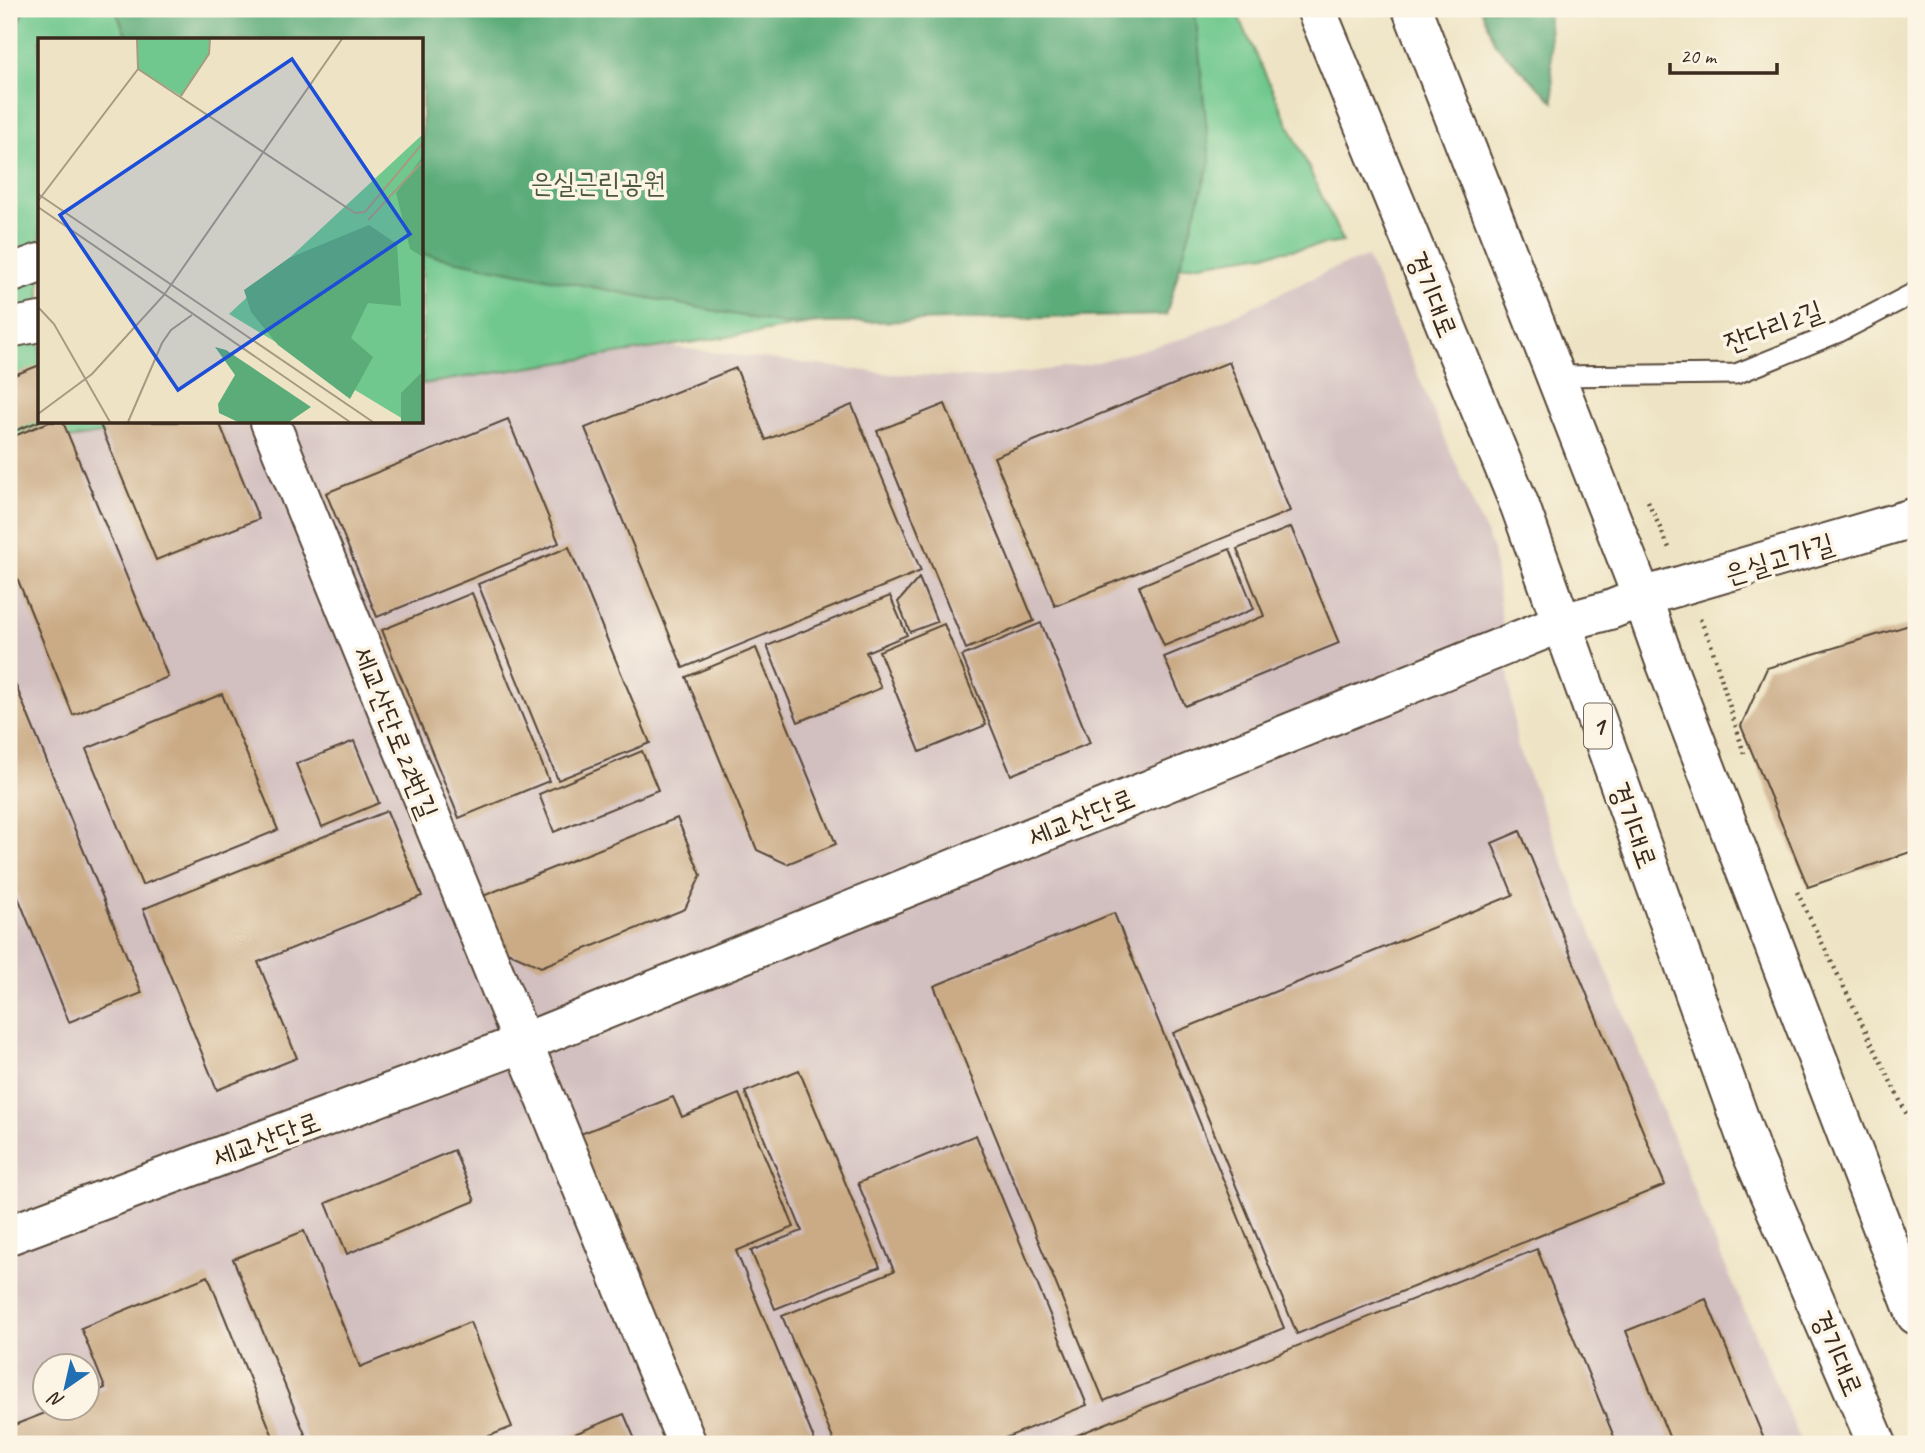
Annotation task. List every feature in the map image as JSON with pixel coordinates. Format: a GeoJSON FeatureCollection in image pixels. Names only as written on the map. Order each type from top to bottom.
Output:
{"type":"FeatureCollection","features":[{"type":"Feature","properties":{"kind":"street","name":"경기대로"},"geometry":{"type":"LineString","coordinates":[[1316,9],[1520,506],[1752,1154],[1877,1444]]}},
{"type":"Feature","properties":{"kind":"street"},"geometry":{"type":"LineString","coordinates":[[1412,9],[1642,597],[1916,1315]]}},
{"type":"Feature","properties":{"kind":"street"},"geometry":{"type":"LineString","coordinates":[[9,274],[38,264]]}},
{"type":"Feature","properties":{"kind":"street"},"geometry":{"type":"LineString","coordinates":[[9,328],[38,322]]}},
{"type":"Feature","properties":{"kind":"street","name":"세교산단로22번길"},"geometry":{"type":"LineString","coordinates":[[271,424],[523,1043]]}},
{"type":"Feature","properties":{"kind":"street","name":"은실고가길"},"geometry":{"type":"LineString","coordinates":[[1642,597],[1916,517]]}},
{"type":"Feature","properties":{"kind":"street","name":"세교산단로"},"geometry":{"type":"LineString","coordinates":[[9,1235],[523,1043],[1561,622],[1610,610],[1642,597]]}},
{"type":"Feature","properties":{"kind":"street"},"geometry":{"type":"LineString","coordinates":[[523,1043],[687,1444]]}},
{"type":"Feature","properties":{"kind":"lane","name":"잔다리2길"},"geometry":{"type":"LineString","coordinates":[[1555,376],[1736,374],[1839,332],[1916,292]]}},
{"type":"Feature","properties":{"kind":"shaded area"},"geometry":{"type":"Polygon","coordinates":[[[1367,257],[1493,550],[1517,745],[1711,1233],[1802,1444],[9,1444],[9,296],[38,414],[38,424],[424,424],[424,322],[662,346],[892,374],[986,378],[1090,364],[1188,337],[1330,270],[1367,257]]]}},
{"type":"Feature","properties":{"kind":"green space","name":"은실근린공원"},"geometry":{"type":"Polygon","coordinates":[[[9,9],[1235,9],[1343,242],[424,384],[424,38],[38,38],[38,424],[166,424],[9,448],[9,9]]]}},
{"type":"Feature","properties":{"kind":"green space"},"geometry":{"type":"Polygon","coordinates":[[[9,9],[24,9],[9,53],[9,9]]]}},
{"type":"Feature","properties":{"kind":"green space","name":"은실근린공원"},"geometry":{"type":"Polygon","coordinates":[[[115,9],[1195,9],[1210,162],[1166,315],[783,324],[424,254],[424,38],[127,38],[115,9]]]}},
{"type":"Feature","properties":{"kind":"green space"},"geometry":{"type":"Polygon","coordinates":[[[1481,9],[1548,9],[1554,102],[1495,44],[1481,9]]]}},
{"type":"Feature","properties":{"kind":"building"},"geometry":{"type":"Polygon","coordinates":[[[1229,362],[1290,511],[1055,606],[994,457],[1229,362]]]}},
{"type":"Feature","properties":{"kind":"building"},"geometry":{"type":"Polygon","coordinates":[[[38,366],[38,422],[9,433],[9,377],[38,366]]]}},
{"type":"Feature","properties":{"kind":"building"},"geometry":{"type":"Polygon","coordinates":[[[736,368],[766,440],[852,405],[921,571],[683,668],[585,428],[736,368]]]}},
{"type":"Feature","properties":{"kind":"building"},"geometry":{"type":"Polygon","coordinates":[[[945,404],[1034,621],[966,649],[877,431],[945,404]]]}},
{"type":"Feature","properties":{"kind":"building"},"geometry":{"type":"Polygon","coordinates":[[[508,419],[559,543],[377,617],[326,493],[508,419]]]}},
{"type":"Feature","properties":{"kind":"building"},"geometry":{"type":"Polygon","coordinates":[[[44,424],[64,424],[168,677],[73,715],[9,558],[9,438],[44,424]]]}},
{"type":"Feature","properties":{"kind":"building"},"geometry":{"type":"Polygon","coordinates":[[[100,424],[220,424],[259,519],[156,560],[100,424]]]}},
{"type":"Feature","properties":{"kind":"building"},"geometry":{"type":"Polygon","coordinates":[[[1291,527],[1339,643],[1185,706],[1164,657],[1264,616],[1237,549],[1291,527]]]}},
{"type":"Feature","properties":{"kind":"building"},"geometry":{"type":"Polygon","coordinates":[[[569,547],[650,743],[558,780],[478,584],[569,547]]]}},
{"type":"Feature","properties":{"kind":"building"},"geometry":{"type":"Polygon","coordinates":[[[1230,549],[1254,609],[1164,646],[1139,586],[1230,549]]]}},
{"type":"Feature","properties":{"kind":"building"},"geometry":{"type":"Polygon","coordinates":[[[919,578],[937,622],[910,632],[898,602],[919,578]]]}},
{"type":"Feature","properties":{"kind":"building"},"geometry":{"type":"Polygon","coordinates":[[[472,593],[549,781],[459,818],[382,630],[472,593]]]}},
{"type":"Feature","properties":{"kind":"building"},"geometry":{"type":"Polygon","coordinates":[[[890,596],[907,635],[866,652],[881,688],[798,722],[767,646],[890,596]]]}},
{"type":"Feature","properties":{"kind":"building"},"geometry":{"type":"Polygon","coordinates":[[[1041,623],[1090,743],[1011,775],[962,656],[1041,623]]]}},
{"type":"Feature","properties":{"kind":"building"},"geometry":{"type":"Polygon","coordinates":[[[1916,623],[1916,850],[1808,887],[1741,726],[1767,668],[1916,623]]]}},
{"type":"Feature","properties":{"kind":"building"},"geometry":{"type":"Polygon","coordinates":[[[944,624],[986,725],[920,752],[879,651],[944,624]]]}},
{"type":"Feature","properties":{"kind":"building"},"geometry":{"type":"Polygon","coordinates":[[[756,648],[836,844],[787,864],[757,850],[686,677],[756,648]]]}},
{"type":"Feature","properties":{"kind":"building"},"geometry":{"type":"Polygon","coordinates":[[[9,669],[142,993],[69,1022],[9,875],[9,669]]]}},
{"type":"Feature","properties":{"kind":"building"},"geometry":{"type":"Polygon","coordinates":[[[222,694],[278,830],[142,885],[86,749],[222,694]]]}},
{"type":"Feature","properties":{"kind":"building"},"geometry":{"type":"Polygon","coordinates":[[[354,741],[379,803],[322,827],[296,764],[354,741]]]}},
{"type":"Feature","properties":{"kind":"building"},"geometry":{"type":"Polygon","coordinates":[[[642,751],[658,790],[554,832],[539,794],[642,751]]]}},
{"type":"Feature","properties":{"kind":"building"},"geometry":{"type":"Polygon","coordinates":[[[387,811],[422,896],[258,962],[297,1058],[217,1090],[143,909],[387,811]]]}},
{"type":"Feature","properties":{"kind":"building"},"geometry":{"type":"Polygon","coordinates":[[[677,818],[701,875],[685,909],[541,967],[505,951],[483,896],[677,818]]]}},
{"type":"Feature","properties":{"kind":"building"},"geometry":{"type":"Polygon","coordinates":[[[1520,831],[1665,1185],[1297,1334],[1173,1033],[1513,895],[1492,843],[1520,831]]]}},
{"type":"Feature","properties":{"kind":"building"},"geometry":{"type":"Polygon","coordinates":[[[1114,913],[1284,1328],[1104,1401],[934,986],[1114,913]]]}},
{"type":"Feature","properties":{"kind":"building"},"geometry":{"type":"Polygon","coordinates":[[[799,1070],[880,1267],[775,1309],[751,1251],[802,1231],[745,1092],[799,1070]]]}},
{"type":"Feature","properties":{"kind":"building"},"geometry":{"type":"Polygon","coordinates":[[[739,1094],[794,1227],[736,1251],[816,1444],[693,1444],[568,1139],[673,1097],[682,1117],[739,1094]]]}},
{"type":"Feature","properties":{"kind":"building"},"geometry":{"type":"Polygon","coordinates":[[[976,1135],[1087,1405],[990,1444],[835,1444],[782,1316],[894,1271],[858,1183],[976,1135]]]}},
{"type":"Feature","properties":{"kind":"building"},"geometry":{"type":"Polygon","coordinates":[[[454,1150],[475,1201],[347,1254],[326,1203],[454,1150]]]}},
{"type":"Feature","properties":{"kind":"building"},"geometry":{"type":"Polygon","coordinates":[[[304,1231],[360,1367],[470,1322],[512,1427],[469,1444],[309,1444],[233,1259],[304,1231]]]}},
{"type":"Feature","properties":{"kind":"building"},"geometry":{"type":"Polygon","coordinates":[[[1537,1249],[1617,1444],[1055,1444],[1537,1249]]]}},
{"type":"Feature","properties":{"kind":"building"},"geometry":{"type":"Polygon","coordinates":[[[208,1276],[276,1444],[9,1444],[9,1427],[32,1418],[32,1422],[102,1422],[102,1389],[105,1388],[102,1380],[102,1352],[91,1352],[81,1328],[208,1276]]]}},
{"type":"Feature","properties":{"kind":"building"},"geometry":{"type":"Polygon","coordinates":[[[1706,1299],[1766,1444],[1672,1444],[1626,1331],[1706,1299]]]}},
{"type":"Feature","properties":{"kind":"building"},"geometry":{"type":"Polygon","coordinates":[[[624,1414],[637,1444],[549,1444],[577,1433],[624,1414]]]}}]}
